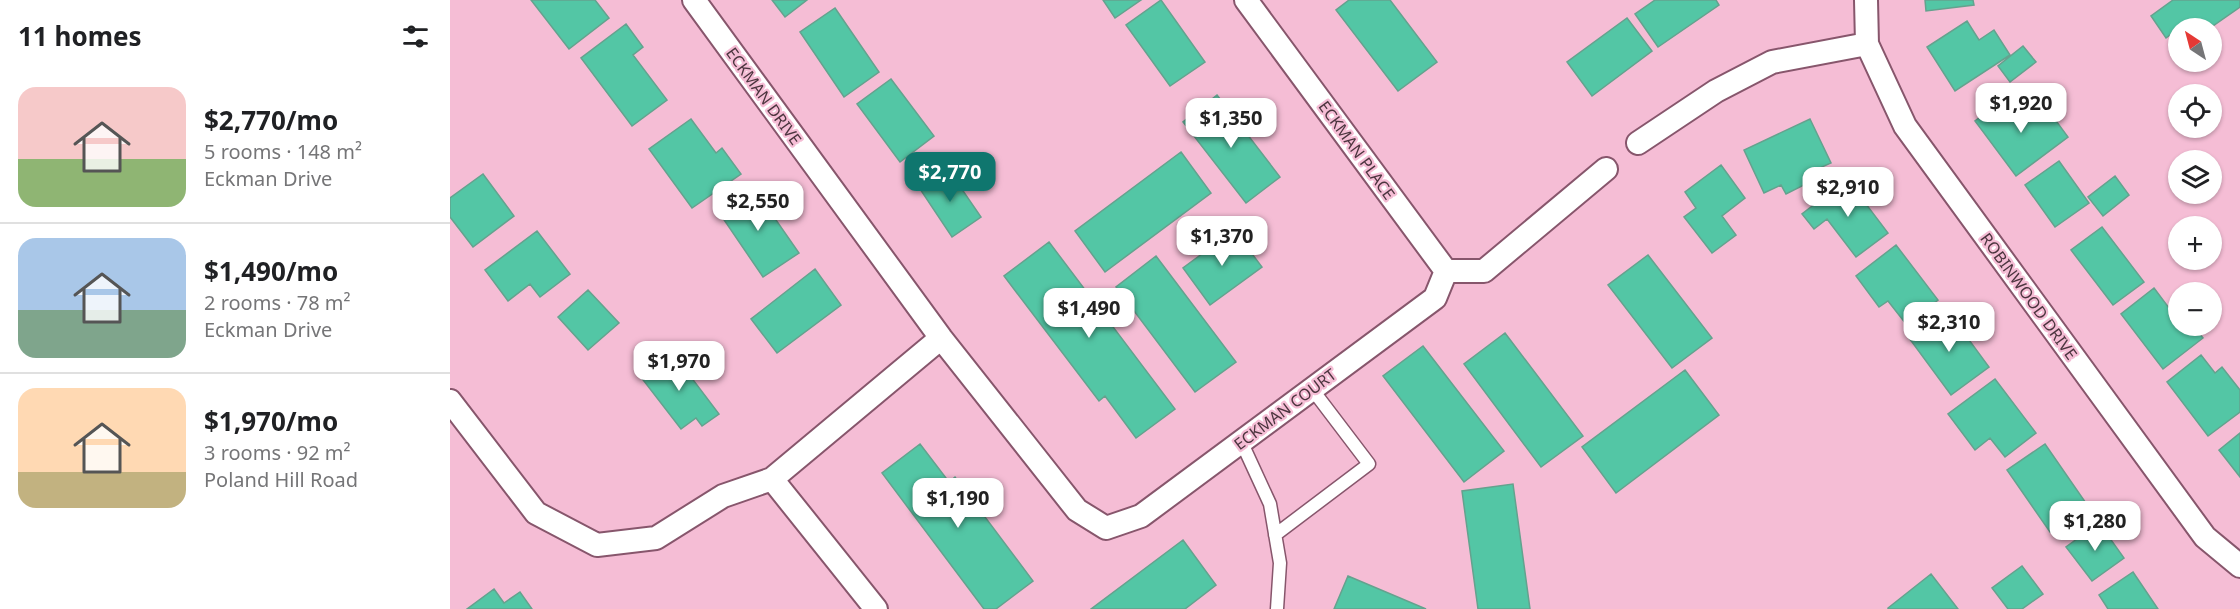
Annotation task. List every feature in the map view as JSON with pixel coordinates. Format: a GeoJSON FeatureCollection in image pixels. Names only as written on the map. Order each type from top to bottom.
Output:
{"type":"FeatureCollection","features":[{"type":"Feature","properties":{"kind":"street","name":"ECKMAN DRIVE"},"geometry":{"type":"LineString","coordinates":[[694,0],[941,338],[1077,510],[1106,528]]}},
{"type":"Feature","properties":{"kind":"street","name":"ECKMAN PLACE"},"geometry":{"type":"LineString","coordinates":[[1246,0],[1446,271]]}},
{"type":"Feature","properties":{"kind":"street","name":"ROBINWOOD DRIVE"},"geometry":{"type":"LineString","coordinates":[[1866,0],[1867,44],[1905,126],[2205,537],[2240,566]]}},
{"type":"Feature","properties":{"kind":"street"},"geometry":{"type":"LineString","coordinates":[[1638,143],[1716,91],[1772,62],[1867,44]]}},
{"type":"Feature","properties":{"kind":"street"},"geometry":{"type":"LineString","coordinates":[[1446,271],[1484,271],[1606,169]]}},
{"type":"Feature","properties":{"kind":"street","name":"ECKMAN COURT"},"geometry":{"type":"LineString","coordinates":[[1106,528],[1141,516],[1435,298],[1446,271]]}},
{"type":"Feature","properties":{"kind":"street"},"geometry":{"type":"LineString","coordinates":[[450,401],[536,513],[597,545],[656,538],[723,496],[772,479],[941,338]]}},
{"type":"Feature","properties":{"kind":"street"},"geometry":{"type":"LineString","coordinates":[[772,479],[876,609]]}},
{"type":"Feature","properties":{"kind":"lane"},"geometry":{"type":"LineString","coordinates":[[1275,535],[1369,464],[1312,388]]}},
{"type":"Feature","properties":{"kind":"lane"},"geometry":{"type":"LineString","coordinates":[[1241,441],[1270,504],[1280,562],[1277,609]]}},
{"type":"Feature","properties":{"kind":"building"},"geometry":{"type":"Polygon","coordinates":[[[531,0],[595,0],[609,18],[569,49],[531,0]]]}},
{"type":"Feature","properties":{"kind":"building"},"geometry":{"type":"Polygon","coordinates":[[[772,0],[807,0],[785,17],[772,0]]]}},
{"type":"Feature","properties":{"kind":"building"},"geometry":{"type":"Polygon","coordinates":[[[1103,0],[1141,0],[1115,18],[1103,0]]]}},
{"type":"Feature","properties":{"kind":"building"},"geometry":{"type":"Polygon","coordinates":[[[1161,0],[1205,62],[1170,86],[1126,25],[1161,0]]]}},
{"type":"Feature","properties":{"kind":"building"},"geometry":{"type":"Polygon","coordinates":[[[1349,0],[1390,0],[1437,62],[1398,91],[1336,10],[1349,0]]]}},
{"type":"Feature","properties":{"kind":"building"},"geometry":{"type":"Polygon","coordinates":[[[1655,0],[1716,0],[1719,5],[1658,47],[1635,14],[1655,0]]]}},
{"type":"Feature","properties":{"kind":"building"},"geometry":{"type":"Polygon","coordinates":[[[1925,0],[1973,0],[1974,5],[1926,11],[1925,0]]]}},
{"type":"Feature","properties":{"kind":"building"},"geometry":{"type":"Polygon","coordinates":[[[2173,0],[2240,0],[2240,7],[2222,20],[2168,18],[2168,37],[2166,38],[2151,16],[2173,0]]]}},
{"type":"Feature","properties":{"kind":"building"},"geometry":{"type":"Polygon","coordinates":[[[835,8],[879,72],[844,97],[800,32],[835,8]]]}},
{"type":"Feature","properties":{"kind":"building"},"geometry":{"type":"Polygon","coordinates":[[[1627,18],[1652,51],[1592,96],[1567,62],[1627,18]]]}},
{"type":"Feature","properties":{"kind":"building"},"geometry":{"type":"Polygon","coordinates":[[[1967,21],[1979,40],[1994,30],[2010,55],[1955,91],[1927,47],[1967,21]]]}},
{"type":"Feature","properties":{"kind":"building"},"geometry":{"type":"Polygon","coordinates":[[[626,24],[643,47],[633,55],[667,100],[632,126],[581,58],[626,24]]]}},
{"type":"Feature","properties":{"kind":"building"},"geometry":{"type":"Polygon","coordinates":[[[2023,46],[2036,62],[2010,82],[1998,66],[2023,46]]]}},
{"type":"Feature","properties":{"kind":"building"},"geometry":{"type":"Polygon","coordinates":[[[891,79],[934,136],[900,162],[857,104],[891,79]]]}},
{"type":"Feature","properties":{"kind":"building"},"geometry":{"type":"Polygon","coordinates":[[[1217,95],[1280,177],[1246,203],[1183,122],[1217,95]]]}},
{"type":"Feature","properties":{"kind":"building"},"geometry":{"type":"Polygon","coordinates":[[[2007,97],[2023,119],[2043,103],[2068,137],[2016,176],[1975,121],[2007,97]]]}},
{"type":"Feature","properties":{"kind":"building"},"geometry":{"type":"Polygon","coordinates":[[[691,119],[716,153],[722,148],[741,174],[692,208],[649,149],[691,119]]]}},
{"type":"Feature","properties":{"kind":"building"},"geometry":{"type":"Polygon","coordinates":[[[1810,119],[1831,163],[1804,175],[1808,183],[1786,194],[1781,185],[1764,193],[1744,150],[1810,119]]]}},
{"type":"Feature","properties":{"kind":"building"},"geometry":{"type":"Polygon","coordinates":[[[1181,152],[1211,193],[1105,272],[1075,231],[1181,152]]]}},
{"type":"Feature","properties":{"kind":"building"},"geometry":{"type":"Polygon","coordinates":[[[2059,161],[2089,203],[2055,227],[2025,185],[2059,161]]]}},
{"type":"Feature","properties":{"kind":"building"},"geometry":{"type":"Polygon","coordinates":[[[1721,165],[1745,198],[1722,216],[1736,235],[1712,253],[1684,217],[1696,208],[1685,192],[1721,165]]]}},
{"type":"Feature","properties":{"kind":"building"},"geometry":{"type":"Polygon","coordinates":[[[948,169],[981,217],[952,237],[920,189],[948,169]]]}},
{"type":"Feature","properties":{"kind":"building"},"geometry":{"type":"Polygon","coordinates":[[[483,174],[514,216],[473,247],[450,217],[450,198],[483,174]]]}},
{"type":"Feature","properties":{"kind":"building"},"geometry":{"type":"Polygon","coordinates":[[[2115,176],[2129,195],[2103,216],[2088,197],[2115,176]]]}},
{"type":"Feature","properties":{"kind":"building"},"geometry":{"type":"Polygon","coordinates":[[[1847,179],[1888,233],[1856,257],[1827,219],[1814,229],[1802,214],[1847,179]]]}},
{"type":"Feature","properties":{"kind":"building"},"geometry":{"type":"Polygon","coordinates":[[[753,187],[799,253],[763,277],[718,211],[753,187]]]}},
{"type":"Feature","properties":{"kind":"building"},"geometry":{"type":"Polygon","coordinates":[[[2102,227],[2144,282],[2113,305],[2071,250],[2102,227]]]}},
{"type":"Feature","properties":{"kind":"building"},"geometry":{"type":"Polygon","coordinates":[[[1234,230],[1262,267],[1210,305],[1183,268],[1234,230]]]}},
{"type":"Feature","properties":{"kind":"building"},"geometry":{"type":"Polygon","coordinates":[[[537,231],[570,274],[540,297],[530,284],[508,301],[485,270],[537,231]]]}},
{"type":"Feature","properties":{"kind":"building"},"geometry":{"type":"Polygon","coordinates":[[[1049,242],[1175,409],[1136,438],[1105,396],[1099,401],[1004,276],[1049,242]]]}},
{"type":"Feature","properties":{"kind":"building"},"geometry":{"type":"Polygon","coordinates":[[[1896,245],[1938,300],[1906,324],[1888,301],[1879,307],[1856,276],[1896,245]]]}},
{"type":"Feature","properties":{"kind":"building"},"geometry":{"type":"Polygon","coordinates":[[[1648,255],[1712,338],[1672,368],[1608,285],[1648,255]]]}},
{"type":"Feature","properties":{"kind":"building"},"geometry":{"type":"Polygon","coordinates":[[[1156,256],[1236,362],[1195,392],[1116,287],[1156,256]]]}},
{"type":"Feature","properties":{"kind":"building"},"geometry":{"type":"Polygon","coordinates":[[[815,269],[841,305],[777,353],[751,319],[815,269]]]}},
{"type":"Feature","properties":{"kind":"building"},"geometry":{"type":"Polygon","coordinates":[[[2154,288],[2168,307],[2168,336],[2201,336],[2203,338],[2163,369],[2121,314],[2154,288]]]}},
{"type":"Feature","properties":{"kind":"building"},"geometry":{"type":"Polygon","coordinates":[[[588,290],[619,323],[588,350],[558,317],[588,290]]]}},
{"type":"Feature","properties":{"kind":"building"},"geometry":{"type":"Polygon","coordinates":[[[1947,310],[1989,367],[1951,395],[1909,338],[1947,310]]]}},
{"type":"Feature","properties":{"kind":"building"},"geometry":{"type":"Polygon","coordinates":[[[1505,333],[1583,436],[1541,467],[1464,364],[1505,333]]]}},
{"type":"Feature","properties":{"kind":"building"},"geometry":{"type":"Polygon","coordinates":[[[1423,346],[1504,451],[1464,482],[1383,376],[1423,346]]]}},
{"type":"Feature","properties":{"kind":"building"},"geometry":{"type":"Polygon","coordinates":[[[672,352],[719,414],[702,426],[696,418],[681,429],[640,376],[672,352]]]}},
{"type":"Feature","properties":{"kind":"building"},"geometry":{"type":"Polygon","coordinates":[[[2201,355],[2215,373],[2222,367],[2240,390],[2240,412],[2208,436],[2167,382],[2201,355]]]}},
{"type":"Feature","properties":{"kind":"building"},"geometry":{"type":"Polygon","coordinates":[[[1685,370],[1719,415],[1616,493],[1582,447],[1685,370]]]}},
{"type":"Feature","properties":{"kind":"building"},"geometry":{"type":"Polygon","coordinates":[[[1995,379],[2036,433],[2005,457],[1990,438],[1975,450],[1948,414],[1995,379]]]}},
{"type":"Feature","properties":{"kind":"building"},"geometry":{"type":"Polygon","coordinates":[[[2240,433],[2240,477],[2219,450],[2240,433]]]}},
{"type":"Feature","properties":{"kind":"building"},"geometry":{"type":"Polygon","coordinates":[[[920,444],[949,482],[955,477],[1033,581],[996,609],[984,609],[882,473],[920,444]]]}},
{"type":"Feature","properties":{"kind":"building"},"geometry":{"type":"Polygon","coordinates":[[[2045,444],[2088,506],[2050,532],[2007,470],[2045,444]]]}},
{"type":"Feature","properties":{"kind":"building"},"geometry":{"type":"Polygon","coordinates":[[[1513,484],[1530,609],[1478,609],[1462,491],[1513,484]]]}},
{"type":"Feature","properties":{"kind":"building"},"geometry":{"type":"Polygon","coordinates":[[[2099,523],[2124,558],[2092,581],[2066,547],[2099,523]]]}},
{"type":"Feature","properties":{"kind":"building"},"geometry":{"type":"Polygon","coordinates":[[[1183,540],[1216,585],[1185,609],[1091,609],[1183,540]]]}},
{"type":"Feature","properties":{"kind":"building"},"geometry":{"type":"Polygon","coordinates":[[[2022,566],[2043,594],[2022,609],[2008,609],[1992,588],[2022,566]]]}},
{"type":"Feature","properties":{"kind":"building"},"geometry":{"type":"Polygon","coordinates":[[[2133,572],[2158,609],[2108,609],[2099,595],[2133,572]]]}},
{"type":"Feature","properties":{"kind":"building"},"geometry":{"type":"Polygon","coordinates":[[[1931,574],[1958,609],[1888,609],[1888,608],[1931,574]]]}},
{"type":"Feature","properties":{"kind":"building"},"geometry":{"type":"Polygon","coordinates":[[[1348,576],[1426,609],[1334,609],[1348,576]]]}},
{"type":"Feature","properties":{"kind":"building"},"geometry":{"type":"Polygon","coordinates":[[[494,589],[504,603],[520,592],[532,609],[467,609],[494,589]]]}}]}
